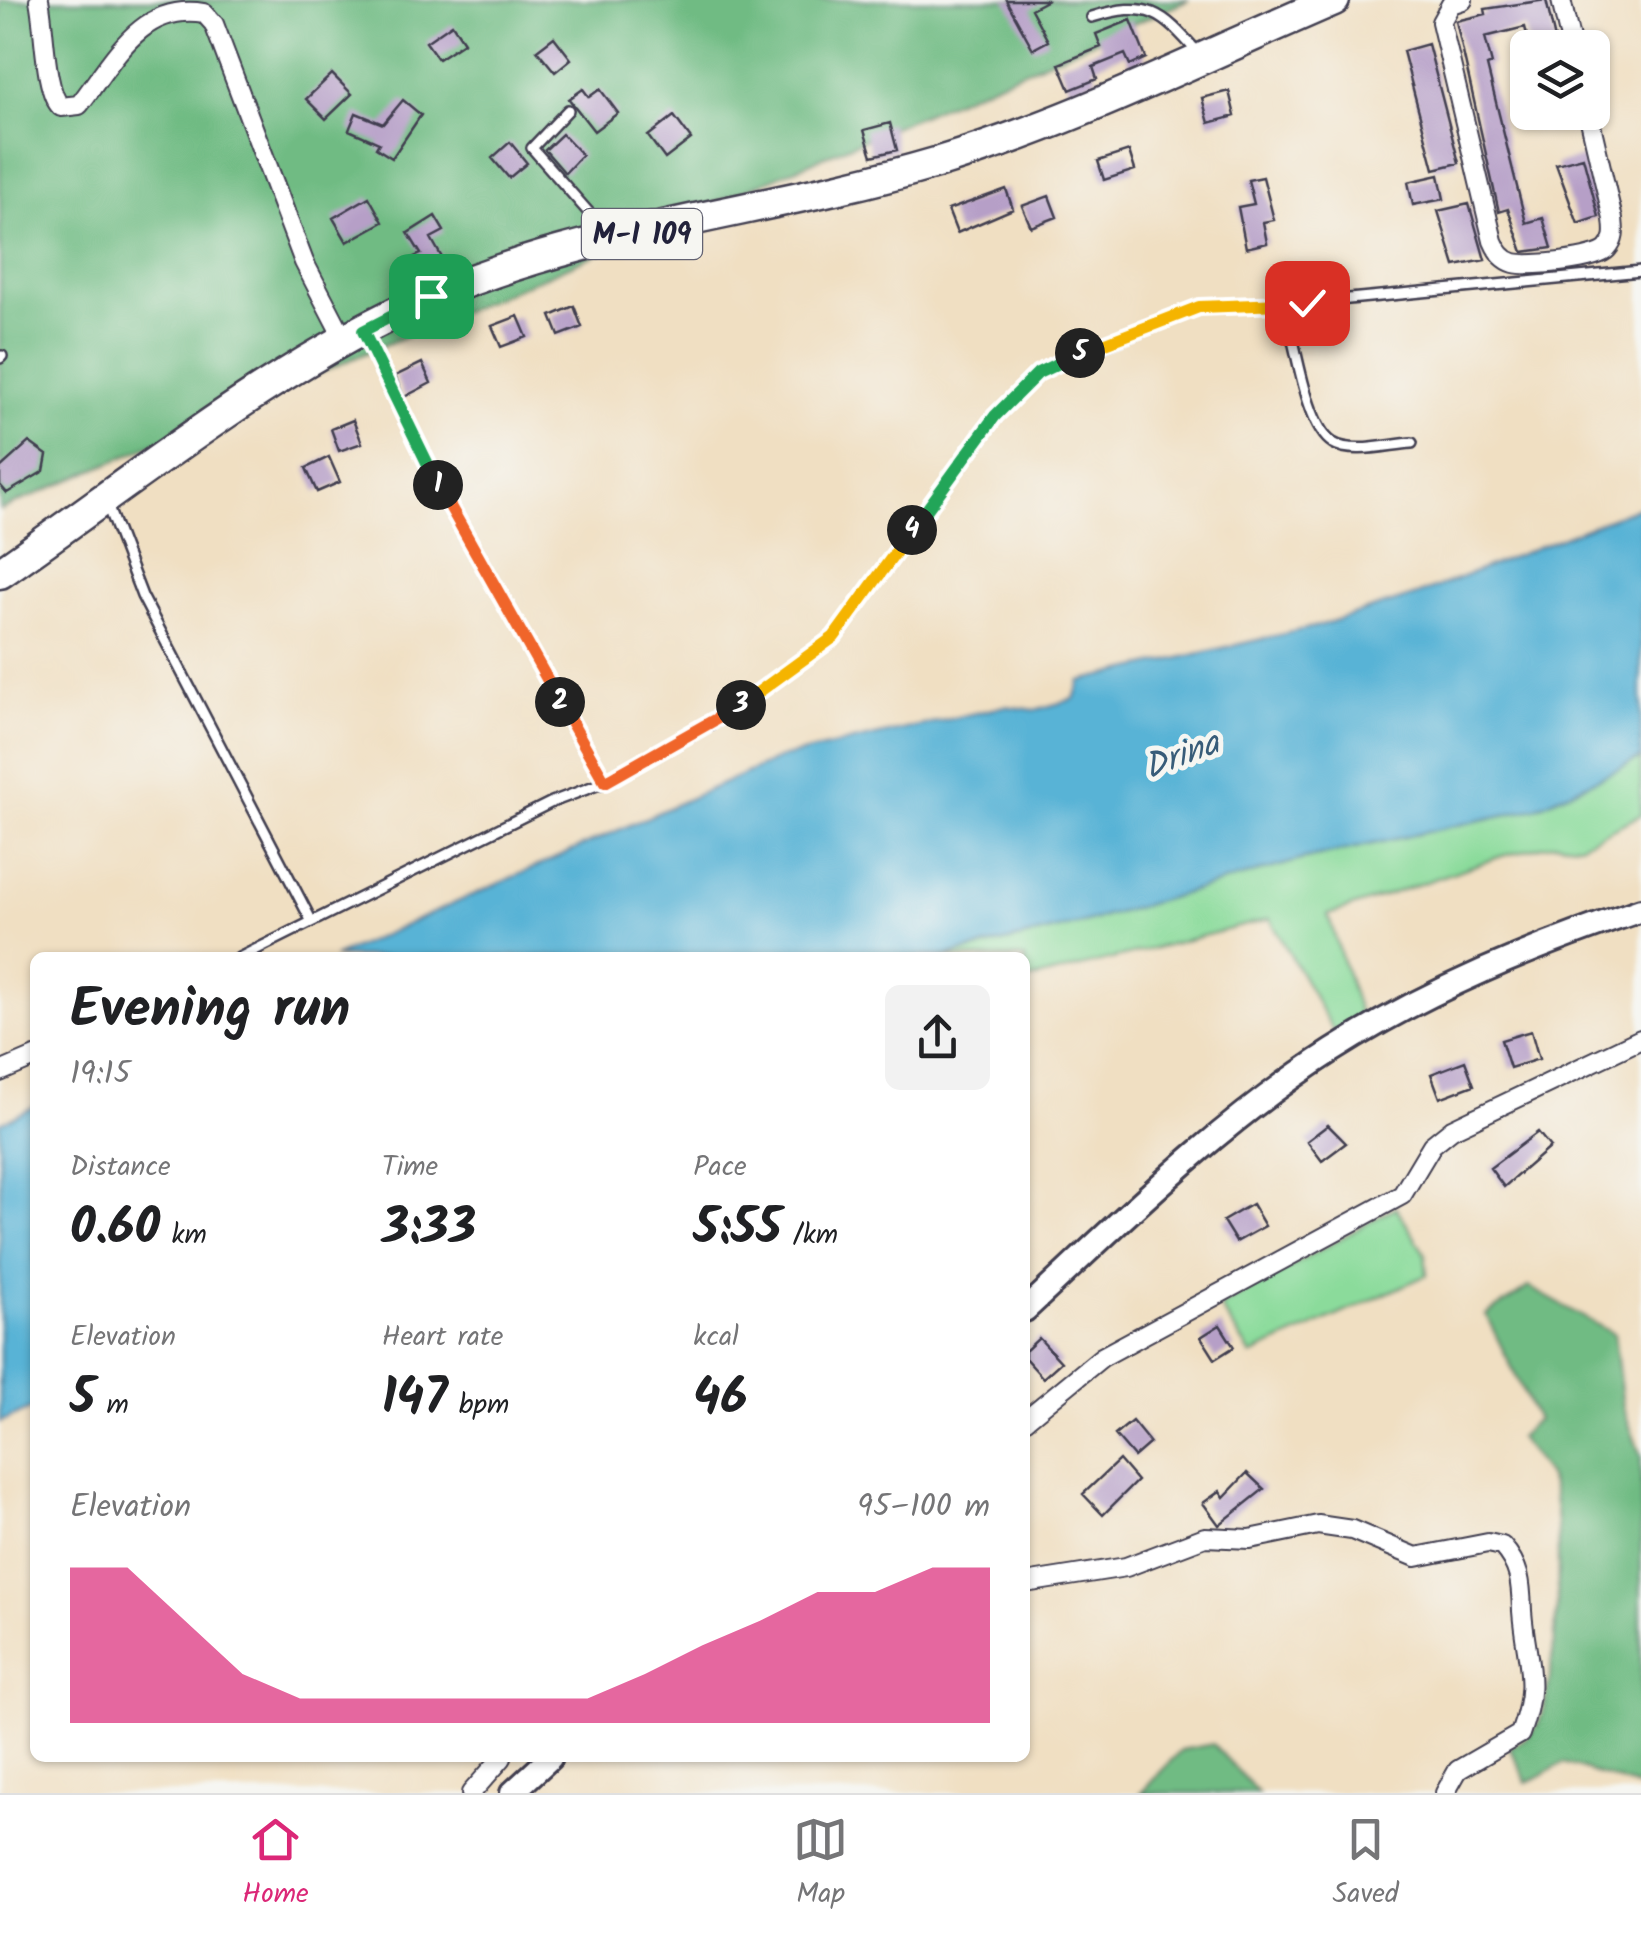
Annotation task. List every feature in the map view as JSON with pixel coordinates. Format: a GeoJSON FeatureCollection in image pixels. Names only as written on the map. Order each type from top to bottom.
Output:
{"type":"FeatureCollection","features":[{"type":"Feature","properties":{"kind":"main road","name":"M-I 109"},"geometry":{"type":"LineString","coordinates":[[0,573],[354,336],[493,272],[936,162],[1099,103],[1334,0]]}},
{"type":"Feature","properties":{"kind":"street"},"geometry":{"type":"LineString","coordinates":[[40,0],[48,44],[48,85],[61,107],[79,105],[142,26],[162,13],[204,13],[214,24],[304,262],[354,336]]}},
{"type":"Feature","properties":{"kind":"street"},"geometry":{"type":"LineString","coordinates":[[1463,0],[1450,4],[1442,22],[1493,241],[1506,259],[1526,264],[1594,257],[1610,246],[1613,219],[1592,130]]}},
{"type":"Feature","properties":{"kind":"street"},"geometry":{"type":"LineString","coordinates":[[1561,0],[1568,30]]}},
{"type":"Feature","properties":{"kind":"street"},"geometry":{"type":"LineString","coordinates":[[1030,1305],[1192,1157],[1332,1051],[1440,988],[1564,935],[1641,910]]}},
{"type":"Feature","properties":{"kind":"street"},"geometry":{"type":"LineString","coordinates":[[1030,1416],[1102,1357],[1402,1195],[1432,1145],[1452,1129],[1641,1039]]}},
{"type":"Feature","properties":{"kind":"street"},"geometry":{"type":"LineString","coordinates":[[0,1072],[30,1059]]}},
{"type":"Feature","properties":{"kind":"street"},"geometry":{"type":"LineString","coordinates":[[1030,1582],[1126,1567],[1185,1541],[1250,1540],[1318,1525],[1352,1530],[1416,1557],[1488,1542],[1502,1546],[1520,1572],[1533,1671],[1530,1706],[1520,1734],[1458,1770],[1445,1793]]}},
{"type":"Feature","properties":{"kind":"street"},"geometry":{"type":"LineString","coordinates":[[471,1793],[498,1762]]}},
{"type":"Feature","properties":{"kind":"street"},"geometry":{"type":"LineString","coordinates":[[512,1793],[546,1762]]}},
{"type":"Feature","properties":{"kind":"lane"},"geometry":{"type":"LineString","coordinates":[[1092,18],[1117,4],[1138,1],[1168,19],[1202,58]]}},
{"type":"Feature","properties":{"kind":"lane"},"geometry":{"type":"LineString","coordinates":[[568,110],[532,148],[613,241]]}},
{"type":"Feature","properties":{"kind":"lane"},"geometry":{"type":"LineString","coordinates":[[250,952],[552,802],[605,782],[732,712],[834,637],[995,416],[1038,373],[1199,307],[1307,303],[1641,271]]}},
{"type":"Feature","properties":{"kind":"lane"},"geometry":{"type":"LineString","coordinates":[[1307,303],[1291,332],[1316,422],[1331,442],[1347,447],[1412,443]]}},
{"type":"Feature","properties":{"kind":"lane"},"geometry":{"type":"LineString","coordinates":[[354,336],[605,782]]}},
{"type":"Feature","properties":{"kind":"lane"},"geometry":{"type":"LineString","coordinates":[[105,500],[142,596],[311,920]]}},
{"type":"Feature","properties":{"kind":"green space"},"geometry":{"type":"Polygon","coordinates":[[[0,0],[1189,0],[0,510],[0,0]]]}},
{"type":"Feature","properties":{"kind":"green space"},"geometry":{"type":"Polygon","coordinates":[[[1641,758],[1641,815],[1579,845],[1556,843],[1502,856],[1328,915],[1361,1018],[1335,1034],[1270,919],[1030,980],[1030,952],[965,952],[1079,924],[1300,860],[1535,808],[1641,758]]]}},
{"type":"Feature","properties":{"kind":"green space"},"geometry":{"type":"Polygon","coordinates":[[[1396,1207],[1425,1254],[1427,1275],[1251,1355],[1220,1307],[1396,1207]]]}},
{"type":"Feature","properties":{"kind":"green space"},"geometry":{"type":"Polygon","coordinates":[[[1529,1287],[1614,1334],[1623,1407],[1641,1457],[1641,1788],[1564,1763],[1527,1783],[1510,1747],[1534,1731],[1545,1702],[1554,1642],[1558,1538],[1550,1482],[1519,1437],[1537,1420],[1486,1315],[1529,1287]]]}},
{"type":"Feature","properties":{"kind":"green space"},"geometry":{"type":"Polygon","coordinates":[[[1213,1744],[1258,1793],[1141,1793],[1181,1750],[1213,1744]]]}},
{"type":"Feature","properties":{"kind":"water","name":"Drina"},"geometry":{"type":"Polygon","coordinates":[[[1641,506],[1641,758],[1535,808],[1300,860],[1079,924],[962,952],[345,952],[780,758],[1005,706],[1035,710],[1074,699],[1080,681],[1318,626],[1417,595],[1641,506]]]}},
{"type":"Feature","properties":{"kind":"water"},"geometry":{"type":"Polygon","coordinates":[[[30,1108],[30,1409],[0,1422],[0,1123],[30,1108]]]}},
{"type":"Feature","properties":{"kind":"building"},"geometry":{"type":"Polygon","coordinates":[[[1006,0],[1048,0],[1031,9],[1048,41],[1033,49],[1006,0]]]}},
{"type":"Feature","properties":{"kind":"building"},"geometry":{"type":"Polygon","coordinates":[[[1546,0],[1553,30],[1525,27],[1485,37],[1492,64],[1487,66],[1526,223],[1543,218],[1552,248],[1523,252],[1508,209],[1499,212],[1456,21],[1486,14],[1485,9],[1546,0]]]}},
{"type":"Feature","properties":{"kind":"building"},"geometry":{"type":"Polygon","coordinates":[[[1131,20],[1146,58],[1130,65],[1125,54],[1093,67],[1097,79],[1070,90],[1059,64],[1101,47],[1096,34],[1131,20]]]}},
{"type":"Feature","properties":{"kind":"building"},"geometry":{"type":"Polygon","coordinates":[[[452,24],[464,42],[438,59],[426,42],[452,24]]]}},
{"type":"Feature","properties":{"kind":"building"},"geometry":{"type":"Polygon","coordinates":[[[554,37],[571,59],[555,72],[537,50],[554,37]]]}},
{"type":"Feature","properties":{"kind":"building"},"geometry":{"type":"Polygon","coordinates":[[[1428,44],[1459,163],[1434,169],[1403,51],[1428,44]]]}},
{"type":"Feature","properties":{"kind":"building"},"geometry":{"type":"Polygon","coordinates":[[[332,74],[352,94],[326,119],[306,99],[332,74]]]}},
{"type":"Feature","properties":{"kind":"building"},"geometry":{"type":"Polygon","coordinates":[[[583,89],[589,97],[600,89],[618,113],[594,131],[569,99],[583,89]]]}},
{"type":"Feature","properties":{"kind":"building"},"geometry":{"type":"Polygon","coordinates":[[[1229,91],[1235,116],[1209,123],[1202,98],[1229,91]]]}},
{"type":"Feature","properties":{"kind":"building"},"geometry":{"type":"Polygon","coordinates":[[[403,100],[421,115],[392,158],[376,148],[379,143],[349,130],[356,113],[383,124],[403,100]]]}},
{"type":"Feature","properties":{"kind":"building"},"geometry":{"type":"Polygon","coordinates":[[[674,116],[691,139],[665,159],[648,136],[674,116]]]}},
{"type":"Feature","properties":{"kind":"building"},"geometry":{"type":"Polygon","coordinates":[[[890,123],[897,150],[872,156],[864,130],[890,123]]]}},
{"type":"Feature","properties":{"kind":"building"},"geometry":{"type":"Polygon","coordinates":[[[562,134],[582,155],[565,173],[545,150],[562,134]]]}},
{"type":"Feature","properties":{"kind":"building"},"geometry":{"type":"Polygon","coordinates":[[[510,142],[527,163],[509,178],[492,158],[510,142]]]}},
{"type":"Feature","properties":{"kind":"building"},"geometry":{"type":"Polygon","coordinates":[[[1129,151],[1135,170],[1104,180],[1098,161],[1129,151]]]}},
{"type":"Feature","properties":{"kind":"building"},"geometry":{"type":"Polygon","coordinates":[[[1583,157],[1599,217],[1578,224],[1556,164],[1583,157]]]}},
{"type":"Feature","properties":{"kind":"building"},"geometry":{"type":"Polygon","coordinates":[[[1439,175],[1444,199],[1413,205],[1408,182],[1439,175]]]}},
{"type":"Feature","properties":{"kind":"building"},"geometry":{"type":"Polygon","coordinates":[[[1263,177],[1274,220],[1263,222],[1267,243],[1246,248],[1238,207],[1254,204],[1248,180],[1263,177]]]}},
{"type":"Feature","properties":{"kind":"building"},"geometry":{"type":"Polygon","coordinates":[[[1006,189],[1013,209],[957,233],[948,210],[1006,189]]]}},
{"type":"Feature","properties":{"kind":"building"},"geometry":{"type":"Polygon","coordinates":[[[1049,196],[1057,217],[1031,227],[1022,206],[1049,196]]]}},
{"type":"Feature","properties":{"kind":"building"},"geometry":{"type":"Polygon","coordinates":[[[369,197],[383,222],[347,242],[333,218],[369,197]]]}},
{"type":"Feature","properties":{"kind":"building"},"geometry":{"type":"Polygon","coordinates":[[[1469,204],[1485,260],[1455,266],[1438,211],[1469,204]]]}},
{"type":"Feature","properties":{"kind":"building"},"geometry":{"type":"Polygon","coordinates":[[[435,216],[444,231],[431,238],[445,263],[424,275],[414,257],[421,254],[408,233],[435,216]]]}},
{"type":"Feature","properties":{"kind":"building"},"geometry":{"type":"Polygon","coordinates":[[[574,306],[582,327],[559,336],[551,316],[574,306]]]}},
{"type":"Feature","properties":{"kind":"building"},"geometry":{"type":"Polygon","coordinates":[[[518,316],[527,337],[501,347],[492,326],[518,316]]]}},
{"type":"Feature","properties":{"kind":"building"},"geometry":{"type":"Polygon","coordinates":[[[422,363],[431,383],[404,397],[395,376],[422,363]]]}},
{"type":"Feature","properties":{"kind":"building"},"geometry":{"type":"Polygon","coordinates":[[[353,420],[362,443],[339,451],[331,429],[353,420]]]}},
{"type":"Feature","properties":{"kind":"building"},"geometry":{"type":"Polygon","coordinates":[[[29,442],[47,455],[44,471],[7,493],[0,485],[0,468],[29,442]]]}},
{"type":"Feature","properties":{"kind":"building"},"geometry":{"type":"Polygon","coordinates":[[[329,457],[340,482],[317,492],[306,468],[329,457]]]}},
{"type":"Feature","properties":{"kind":"building"},"geometry":{"type":"Polygon","coordinates":[[[1531,1031],[1539,1059],[1510,1068],[1501,1040],[1531,1031]]]}},
{"type":"Feature","properties":{"kind":"building"},"geometry":{"type":"Polygon","coordinates":[[[1465,1061],[1474,1085],[1440,1098],[1431,1074],[1465,1061]]]}},
{"type":"Feature","properties":{"kind":"building"},"geometry":{"type":"Polygon","coordinates":[[[1328,1125],[1346,1143],[1322,1161],[1307,1141],[1328,1125]]]}},
{"type":"Feature","properties":{"kind":"building"},"geometry":{"type":"Polygon","coordinates":[[[1538,1132],[1550,1147],[1504,1187],[1490,1168],[1538,1132]]]}},
{"type":"Feature","properties":{"kind":"building"},"geometry":{"type":"Polygon","coordinates":[[[1252,1204],[1265,1226],[1236,1242],[1223,1221],[1252,1204]]]}},
{"type":"Feature","properties":{"kind":"building"},"geometry":{"type":"Polygon","coordinates":[[[1220,1325],[1234,1347],[1215,1359],[1201,1337],[1220,1325]]]}},
{"type":"Feature","properties":{"kind":"building"},"geometry":{"type":"Polygon","coordinates":[[[1039,1338],[1061,1362],[1043,1378],[1030,1364],[1030,1346],[1039,1338]]]}},
{"type":"Feature","properties":{"kind":"building"},"geometry":{"type":"Polygon","coordinates":[[[1132,1421],[1150,1443],[1134,1457],[1115,1435],[1132,1421]]]}},
{"type":"Feature","properties":{"kind":"building"},"geometry":{"type":"Polygon","coordinates":[[[1119,1460],[1137,1481],[1103,1515],[1083,1494],[1119,1460]]]}},
{"type":"Feature","properties":{"kind":"building"},"geometry":{"type":"Polygon","coordinates":[[[1247,1473],[1264,1489],[1219,1525],[1203,1503],[1220,1491],[1224,1497],[1247,1473]]]}},
{"type":"Feature","properties":{"kind":"route"},"geometry":{"type":"LineString","coordinates":[[431,296],[363,331],[439,486],[605,782],[732,712],[834,637],[995,416],[1038,373],[1087,349],[1199,307],[1307,303]]}}]}
